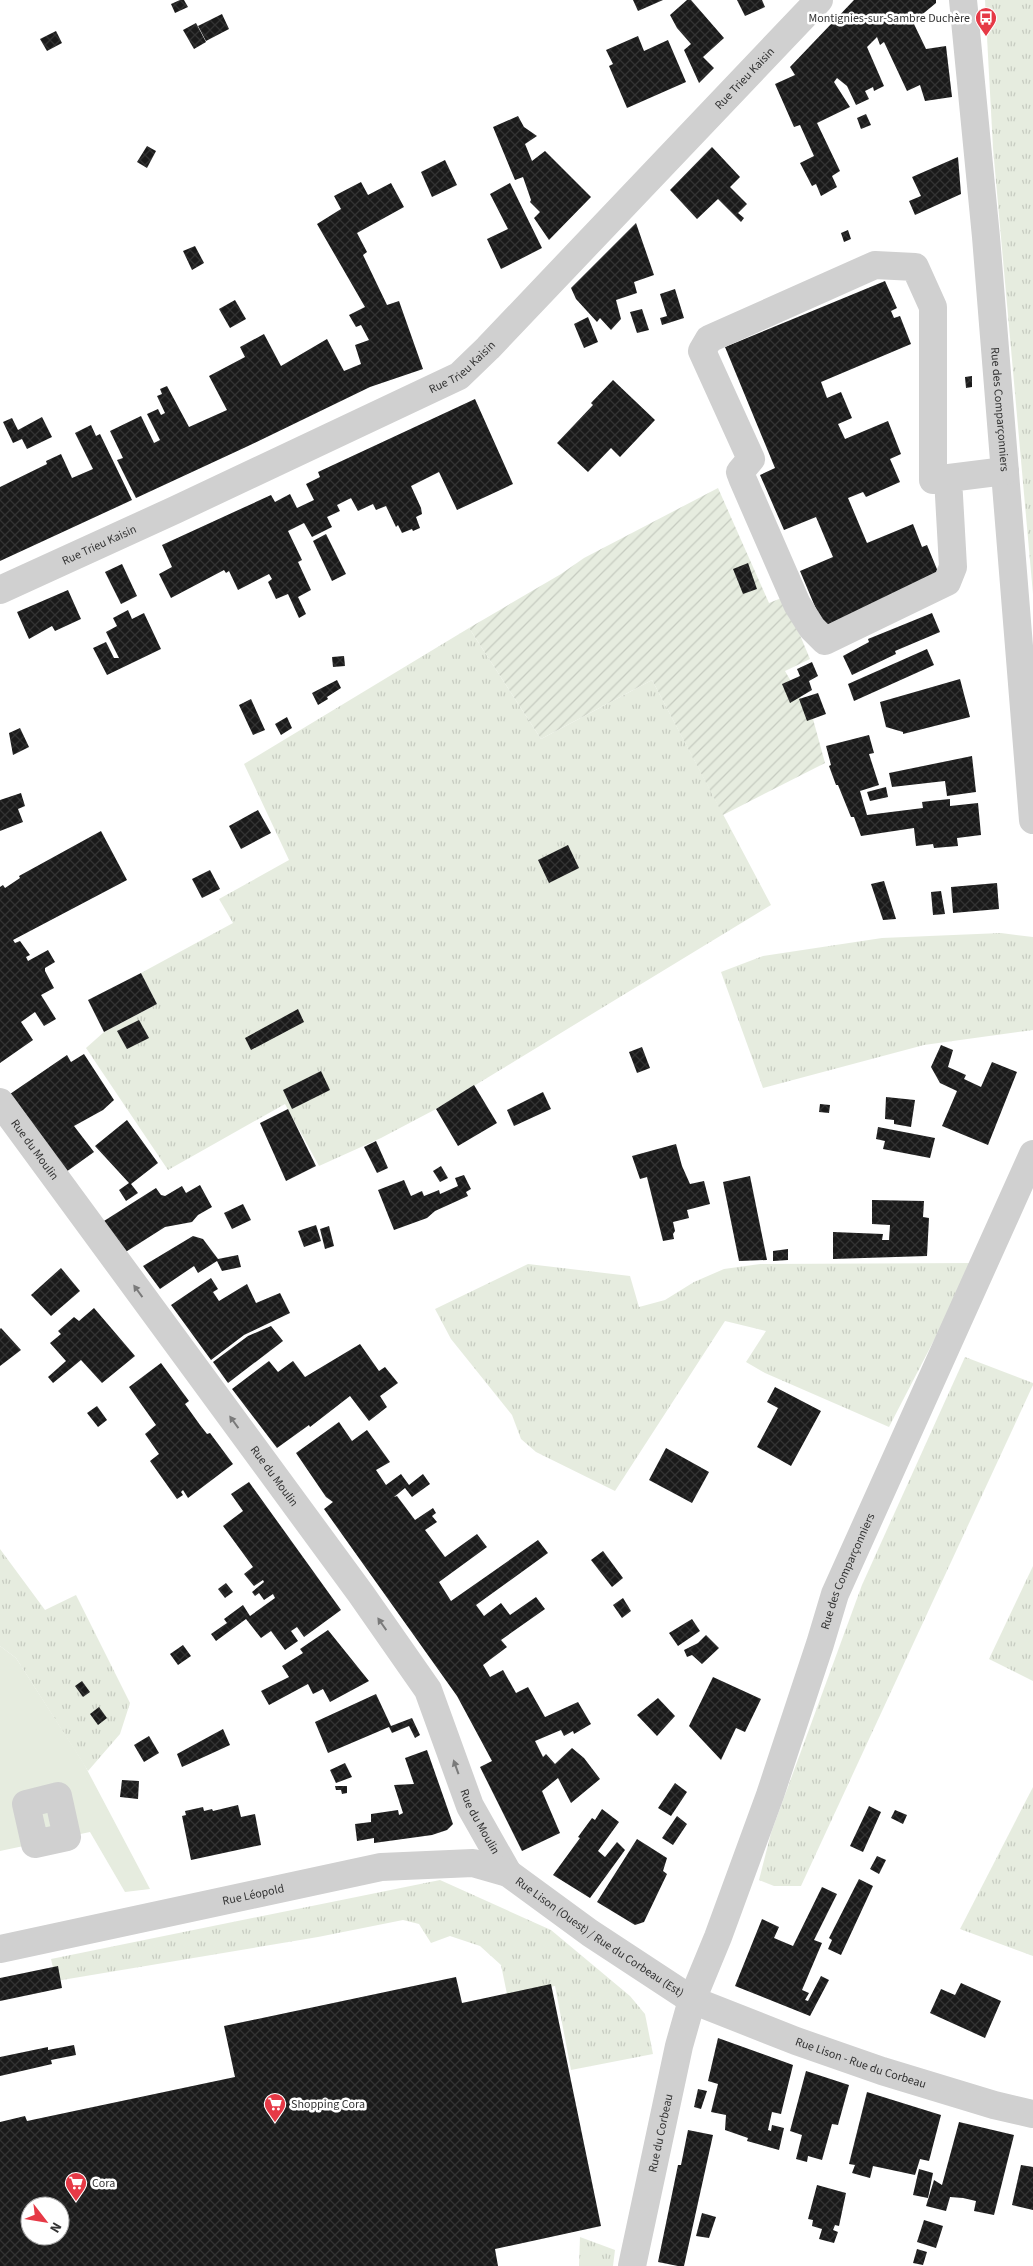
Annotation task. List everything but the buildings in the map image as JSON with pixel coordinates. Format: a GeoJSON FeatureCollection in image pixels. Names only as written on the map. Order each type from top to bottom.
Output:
{"type":"FeatureCollection","features":[{"type":"Feature","properties":{"kind":"street","name":"Rue Trieu Kaisin"},"geometry":{"type":"LineString","coordinates":[[0,590],[459,376],[584,248],[819,0]]}},
{"type":"Feature","properties":{"kind":"street","name":"Rue des Comparçonniers"},"geometry":{"type":"LineString","coordinates":[[963,0],[986,237],[1033,820]]}},
{"type":"Feature","properties":{"kind":"street"},"geometry":{"type":"LineString","coordinates":[[948,478],[952,567],[947,582],[824,641],[812,628],[797,604],[740,472],[750,459],[702,351],[709,339],[875,265],[915,267],[933,307],[933,480],[948,478],[1005,471]]}},
{"type":"Feature","properties":{"kind":"street","name":"Rue du Moulin"},"geometry":{"type":"LineString","coordinates":[[0,1102],[361,1594],[428,1690],[470,1806],[508,1873]]}},
{"type":"Feature","properties":{"kind":"street","name":"Rue des Comparçonniers"},"geometry":{"type":"LineString","coordinates":[[692,2000],[718,1937],[770,1796],[835,1594],[1033,1154]]}},
{"type":"Feature","properties":{"kind":"street","name":"Rue Léopold"},"geometry":{"type":"LineString","coordinates":[[0,1949],[381,1867],[473,1863],[508,1873]]}},
{"type":"Feature","properties":{"kind":"street","name":"Rue Lison (Ouest) / Rue du Corbeau (Est)"},"geometry":{"type":"LineString","coordinates":[[508,1873],[590,1933],[692,2000]]}},
{"type":"Feature","properties":{"kind":"street","name":"Rue Lison - Rue du Corbeau"},"geometry":{"type":"LineString","coordinates":[[692,2000],[796,2042],[882,2071],[994,2105],[1033,2114]]}},
{"type":"Feature","properties":{"kind":"street","name":"Rue du Corbeau"},"geometry":{"type":"LineString","coordinates":[[632,2266],[667,2093],[692,2000]]}},
{"type":"Feature","properties":{"kind":"green space"},"geometry":{"type":"Polygon","coordinates":[[[985,0],[1033,0],[1033,594],[993,148],[985,0]]]}},
{"type":"Feature","properties":{"kind":"green space"},"geometry":{"type":"Polygon","coordinates":[[[718,488],[769,603],[784,597],[810,659],[785,671],[813,719],[825,763],[723,815],[652,680],[541,739],[469,628],[561,574],[584,558],[718,488]]]}},
{"type":"Feature","properties":{"kind":"green space"},"geometry":{"type":"Polygon","coordinates":[[[469,628],[541,739],[652,680],[771,905],[436,1109],[381,1138],[319,1166],[285,1104],[168,1170],[86,1048],[104,1032],[157,1004],[141,973],[233,923],[219,899],[289,860],[244,764],[469,628]]]}},
{"type":"Feature","properties":{"kind":"green space"},"geometry":{"type":"Polygon","coordinates":[[[1001,933],[1033,937],[1033,1030],[924,1045],[763,1088],[721,972],[763,956],[882,938],[1001,933]]]}},
{"type":"Feature","properties":{"kind":"green space"},"geometry":{"type":"Polygon","coordinates":[[[974,1263],[889,1427],[765,1373],[746,1362],[766,1331],[725,1321],[615,1491],[536,1452],[521,1439],[512,1415],[451,1339],[435,1309],[528,1264],[630,1276],[639,1307],[665,1300],[694,1282],[724,1269],[760,1264],[974,1263]]]}},
{"type":"Feature","properties":{"kind":"green space"},"geometry":{"type":"Polygon","coordinates":[[[965,1357],[1033,1383],[1033,1385],[801,1886],[774,1886],[759,1880],[771,1833],[862,1585],[965,1357]]]}},
{"type":"Feature","properties":{"kind":"green space"},"geometry":{"type":"Polygon","coordinates":[[[0,1549],[45,1610],[76,1595],[130,1703],[120,1734],[88,1771],[16,1658],[0,1646],[0,1549]]]}},
{"type":"Feature","properties":{"kind":"green space"},"geometry":{"type":"Polygon","coordinates":[[[1033,1566],[1033,1681],[989,1659],[1033,1566]]]}},
{"type":"Feature","properties":{"kind":"green space"},"geometry":{"type":"Polygon","coordinates":[[[0,1646],[16,1658],[84,1764],[150,1889],[125,1892],[90,1832],[0,1851],[0,1646]]]}},
{"type":"Feature","properties":{"kind":"green space"},"geometry":{"type":"Polygon","coordinates":[[[1033,1787],[1033,1956],[960,1929],[1033,1787]]]}},
{"type":"Feature","properties":{"kind":"green space"},"geometry":{"type":"Polygon","coordinates":[[[440,1880],[551,1930],[630,1996],[645,2014],[653,2054],[571,2070],[555,1986],[507,1994],[501,1965],[480,1946],[450,1936],[431,1943],[419,1924],[403,1920],[318,1937],[56,1981],[51,1959],[440,1880]]]}},
{"type":"Feature","properties":{"kind":"green space"},"geometry":{"type":"Polygon","coordinates":[[[580,2237],[615,2250],[613,2266],[579,2266],[580,2237]]]}},
{"type":"Feature","properties":{"kind":"place","name":"Montignies-sur-Sambre Duchère"},"geometry":{"type":"Point","coordinates":[986,37]}},
{"type":"Feature","properties":{"kind":"place","name":"Shopping Cora"},"geometry":{"type":"Point","coordinates":[275,2123]}},
{"type":"Feature","properties":{"kind":"place","name":"Cora"},"geometry":{"type":"Point","coordinates":[76,2202]}}]}
